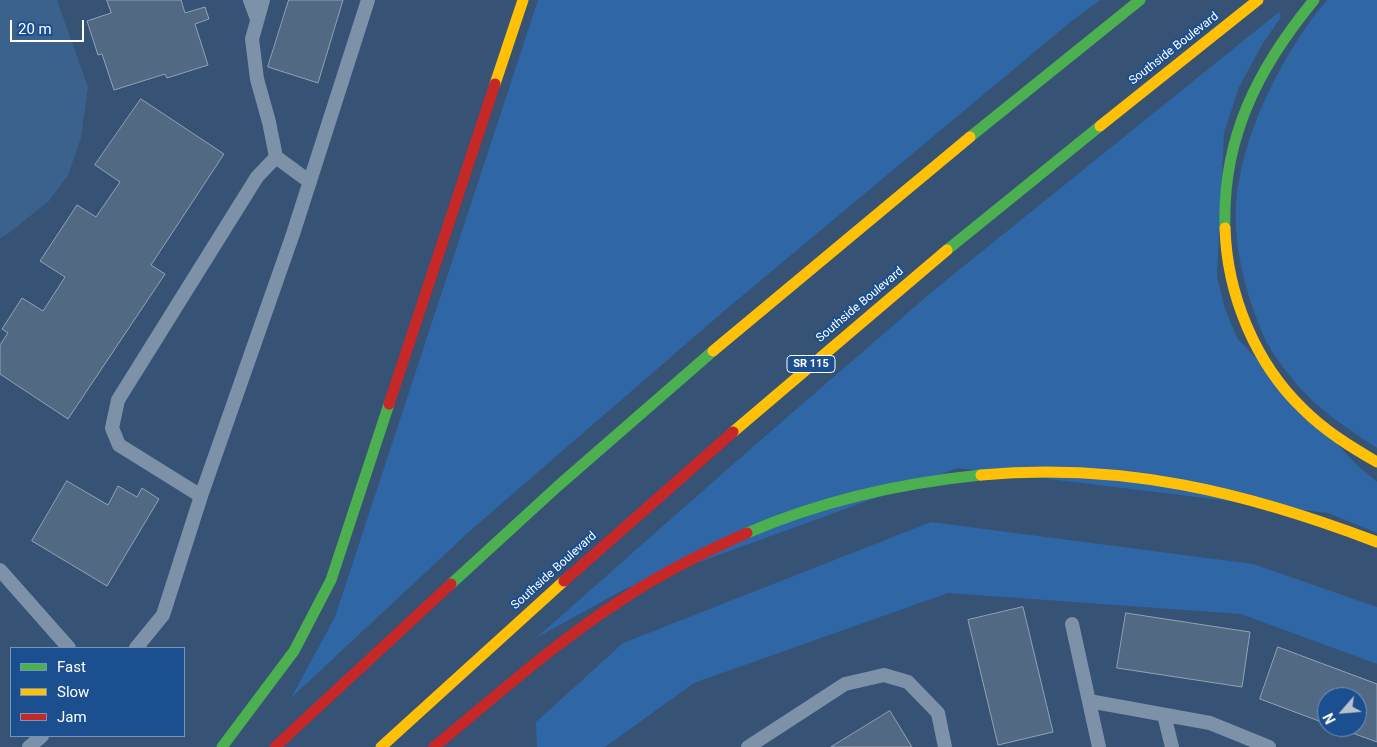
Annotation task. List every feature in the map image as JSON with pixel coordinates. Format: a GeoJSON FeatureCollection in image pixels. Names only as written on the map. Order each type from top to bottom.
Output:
{"type":"FeatureCollection","features":[{"type":"Feature","properties":{"kind":"highway"},"geometry":{"type":"LineString","coordinates":[[222,747],[294,651],[332,580],[523,0]]}},
{"type":"Feature","properties":{"kind":"highway"},"geometry":{"type":"LineString","coordinates":[[275,747],[558,487],[642,413],[877,214],[1140,0]]}},
{"type":"Feature","properties":{"kind":"highway","name":"Southside Boulevard"},"geometry":{"type":"LineString","coordinates":[[381,747],[622,528],[831,347],[978,223],[1258,0]]}},
{"type":"Feature","properties":{"kind":"highway"},"geometry":{"type":"LineString","coordinates":[[1314,0],[1287,35],[1267,68],[1235,135],[1227,172],[1223,205],[1226,247],[1236,297],[1245,324],[1258,350],[1274,374],[1293,399],[1312,418],[1334,436],[1377,462]]}},
{"type":"Feature","properties":{"kind":"highway"},"geometry":{"type":"LineString","coordinates":[[434,747],[572,634],[652,580],[740,536],[838,501],[887,489],[936,480],[1036,472],[1136,476],[1236,495],[1285,509],[1377,542]]}},
{"type":"Feature","properties":{"kind":"lane"},"geometry":{"type":"LineString","coordinates":[[250,0],[257,19]]}},
{"type":"Feature","properties":{"kind":"lane"},"geometry":{"type":"LineString","coordinates":[[263,0],[252,39],[257,79],[276,157],[310,182]]}},
{"type":"Feature","properties":{"kind":"lane"},"geometry":{"type":"LineString","coordinates":[[137,647],[163,615],[201,496],[293,234],[368,0]]}},
{"type":"Feature","properties":{"kind":"lane"},"geometry":{"type":"LineString","coordinates":[[201,496],[119,446],[112,428],[118,400],[257,177],[276,157]]}},
{"type":"Feature","properties":{"kind":"lane"},"geometry":{"type":"LineString","coordinates":[[0,570],[68,647]]}},
{"type":"Feature","properties":{"kind":"lane"},"geometry":{"type":"LineString","coordinates":[[1072,624],[1099,747]]}},
{"type":"Feature","properties":{"kind":"lane"},"geometry":{"type":"LineString","coordinates":[[748,747],[846,684],[884,675],[908,682],[938,713],[945,747]]}},
{"type":"Feature","properties":{"kind":"lane"},"geometry":{"type":"LineString","coordinates":[[1089,701],[1210,723],[1248,742],[1269,747]]}},
{"type":"Feature","properties":{"kind":"lane"},"geometry":{"type":"LineString","coordinates":[[1164,715],[1172,747]]}},
{"type":"Feature","properties":{"kind":"lane"},"geometry":{"type":"LineString","coordinates":[[29,747],[41,737]]}},
{"type":"Feature","properties":{"kind":"shaded area"},"geometry":{"type":"Polygon","coordinates":[[[0,0],[57,0],[88,87],[81,138],[68,175],[49,201],[0,238],[0,0]]]}},
{"type":"Feature","properties":{"kind":"shaded area"},"geometry":{"type":"Polygon","coordinates":[[[538,0],[1100,0],[1068,24],[723,312],[471,530],[291,698],[335,617],[538,0]]]}},
{"type":"Feature","properties":{"kind":"shaded area"},"geometry":{"type":"Polygon","coordinates":[[[1327,0],[1377,0],[1377,448],[1310,399],[1277,359],[1266,341],[1252,307],[1238,250],[1236,231],[1237,194],[1248,143],[1269,91],[1282,66],[1311,20],[1327,0]]]}},
{"type":"Feature","properties":{"kind":"shaded area"},"geometry":{"type":"Polygon","coordinates":[[[1279,12],[1281,17],[1263,43],[1239,87],[1224,133],[1217,276],[1225,309],[1237,338],[1358,466],[1377,482],[1377,533],[1328,513],[958,468],[625,589],[536,638],[934,290],[1279,12]]]}},
{"type":"Feature","properties":{"kind":"shaded area"},"geometry":{"type":"Polygon","coordinates":[[[931,522],[1253,564],[1377,607],[1377,664],[1241,614],[948,593],[694,683],[605,747],[537,747],[536,722],[623,643],[931,522]]]}},
{"type":"Feature","properties":{"kind":"building"},"geometry":{"type":"Polygon","coordinates":[[[107,0],[181,0],[185,13],[205,7],[209,19],[195,24],[208,65],[167,78],[165,74],[114,90],[102,54],[98,55],[87,21],[111,13],[107,0]]]}},
{"type":"Feature","properties":{"kind":"building"},"geometry":{"type":"Polygon","coordinates":[[[289,0],[343,0],[318,83],[268,67],[289,0]]]}},
{"type":"Feature","properties":{"kind":"building"},"geometry":{"type":"Polygon","coordinates":[[[141,99],[224,154],[151,265],[165,274],[68,419],[0,374],[0,345],[8,333],[2,329],[22,298],[43,311],[65,277],[40,261],[77,205],[96,217],[120,182],[95,165],[141,99]]]}},
{"type":"Feature","properties":{"kind":"building"},"geometry":{"type":"Polygon","coordinates":[[[67,481],[108,505],[118,486],[137,497],[142,488],[159,499],[107,586],[32,541],[67,481]]]}},
{"type":"Feature","properties":{"kind":"building"},"geometry":{"type":"Polygon","coordinates":[[[1023,607],[1053,732],[998,745],[968,620],[1023,607]]]}},
{"type":"Feature","properties":{"kind":"building"},"geometry":{"type":"Polygon","coordinates":[[[1126,613],[1250,632],[1242,687],[1117,668],[1126,613]]]}},
{"type":"Feature","properties":{"kind":"building"},"geometry":{"type":"Polygon","coordinates":[[[1278,647],[1377,684],[1377,742],[1363,737],[1367,737],[1367,687],[1317,687],[1317,720],[1260,699],[1278,647]]]}},
{"type":"Feature","properties":{"kind":"building"},"geometry":{"type":"Polygon","coordinates":[[[890,711],[912,747],[831,747],[890,711]]]}},
{"type":"Feature","properties":{"kind":"traffic: fast"},"geometry":{"type":"LineString","coordinates":[[970,137],[1140,0]]}},
{"type":"Feature","properties":{"kind":"traffic: fast"},"geometry":{"type":"LineString","coordinates":[[1225,228],[1226,195],[1230,164],[1237,134],[1247,106],[1260,78],[1276,52],[1314,0]]}},
{"type":"Feature","properties":{"kind":"traffic: fast"},"geometry":{"type":"LineString","coordinates":[[947,250],[1100,126]]}},
{"type":"Feature","properties":{"kind":"traffic: fast"},"geometry":{"type":"LineString","coordinates":[[451,584],[558,486],[713,351]]}},
{"type":"Feature","properties":{"kind":"traffic: fast"},"geometry":{"type":"LineString","coordinates":[[222,747],[294,651],[331,580],[389,404]]}},
{"type":"Feature","properties":{"kind":"traffic: fast"},"geometry":{"type":"LineString","coordinates":[[747,533],[804,512],[862,495],[891,488],[981,475]]}},
{"type":"Feature","properties":{"kind":"traffic: slow"},"geometry":{"type":"LineString","coordinates":[[495,84],[523,0]]}},
{"type":"Feature","properties":{"kind":"traffic: slow"},"geometry":{"type":"LineString","coordinates":[[1100,126],[1258,0]]}},
{"type":"Feature","properties":{"kind":"traffic: slow"},"geometry":{"type":"LineString","coordinates":[[713,351],[970,137]]}},
{"type":"Feature","properties":{"kind":"traffic: slow"},"geometry":{"type":"LineString","coordinates":[[1225,228],[1231,278],[1238,302],[1247,326],[1271,371],[1286,391],[1311,417],[1338,438],[1377,462]]}},
{"type":"Feature","properties":{"kind":"traffic: slow"},"geometry":{"type":"LineString","coordinates":[[733,432],[947,250]]}},
{"type":"Feature","properties":{"kind":"traffic: slow"},"geometry":{"type":"LineString","coordinates":[[981,475],[1033,472],[1084,473],[1134,477],[1183,485],[1231,495],[1280,509],[1377,542]]}},
{"type":"Feature","properties":{"kind":"traffic: slow"},"geometry":{"type":"LineString","coordinates":[[381,747],[564,581]]}},
{"type":"Feature","properties":{"kind":"traffic: jam"},"geometry":{"type":"LineString","coordinates":[[389,404],[495,84]]}},
{"type":"Feature","properties":{"kind":"traffic: jam"},"geometry":{"type":"LineString","coordinates":[[564,581],[733,432]]}},
{"type":"Feature","properties":{"kind":"traffic: jam"},"geometry":{"type":"LineString","coordinates":[[434,747],[527,670],[598,616],[638,589],[668,572],[699,555],[747,533]]}},
{"type":"Feature","properties":{"kind":"traffic: jam"},"geometry":{"type":"LineString","coordinates":[[275,747],[451,584]]}}]}
